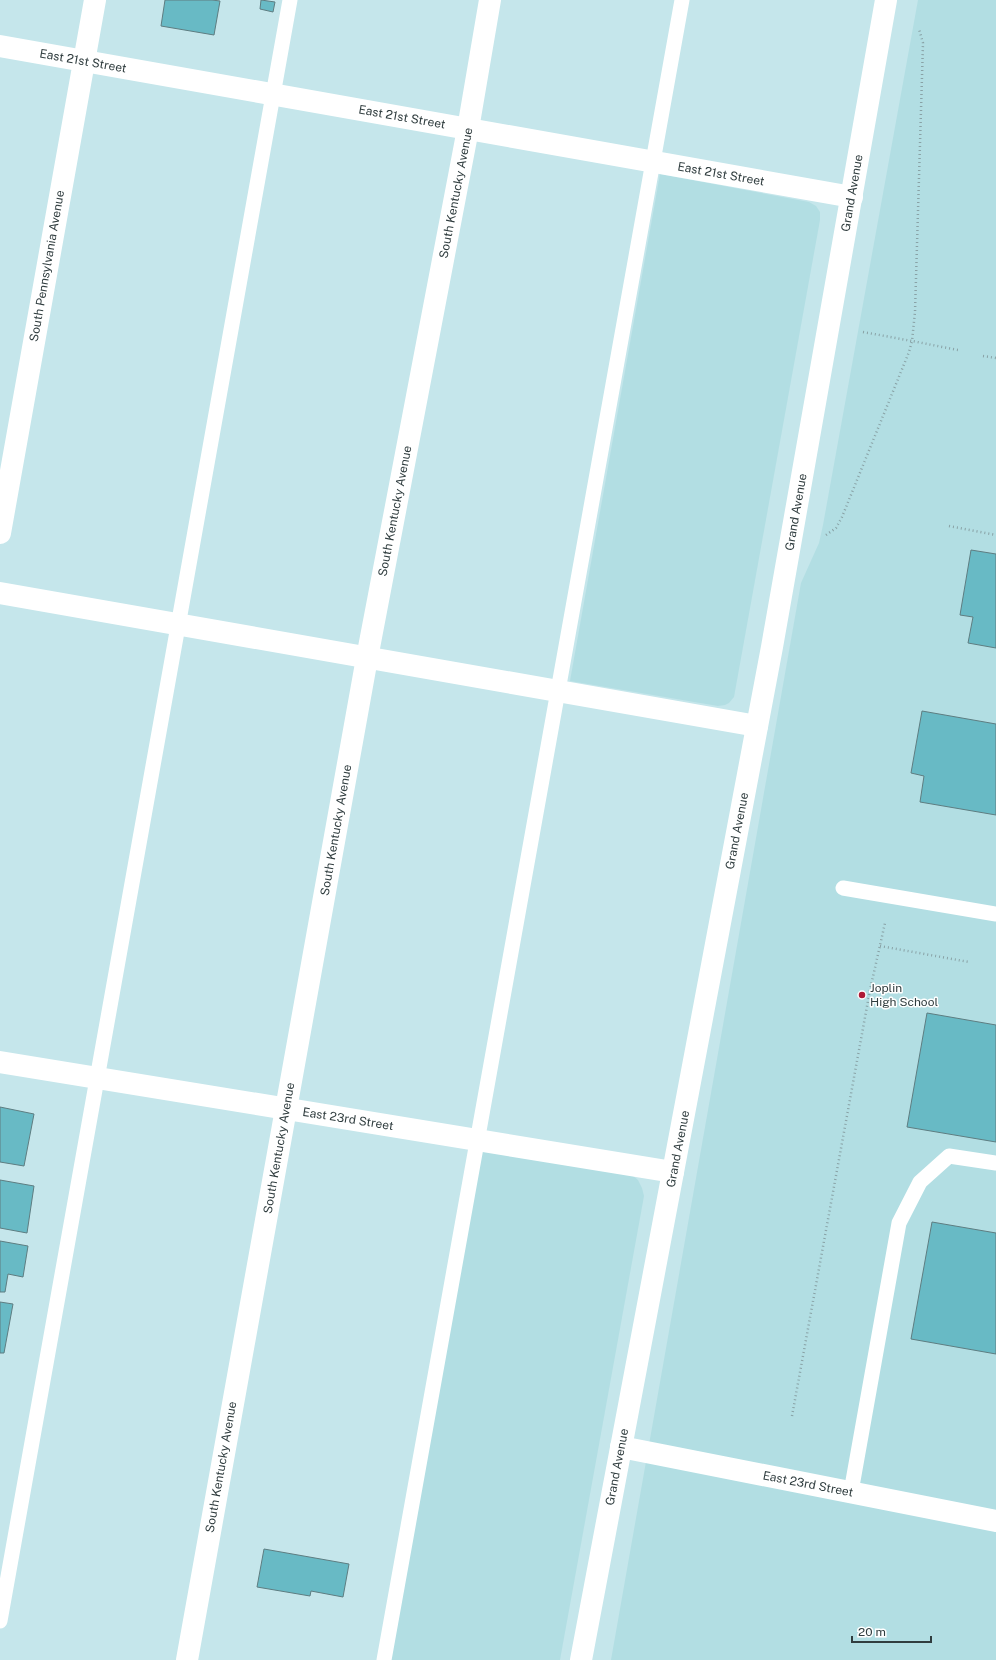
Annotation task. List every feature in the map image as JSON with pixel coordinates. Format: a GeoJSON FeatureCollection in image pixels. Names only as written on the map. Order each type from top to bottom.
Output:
{"type":"FeatureCollection","features":[{"type":"Feature","properties":{"kind":"street","name":"South Pennsylvania Avenue"},"geometry":{"type":"LineString","coordinates":[[0,533],[95,0]]}},
{"type":"Feature","properties":{"kind":"street","name":"South Kentucky Avenue"},"geometry":{"type":"LineString","coordinates":[[187,1660],[367,658],[468,129],[490,0]]}},
{"type":"Feature","properties":{"kind":"street","name":"Grand Avenue"},"geometry":{"type":"LineString","coordinates":[[581,1660],[757,726],[886,0]]}},
{"type":"Feature","properties":{"kind":"street","name":"East 21st Street"},"geometry":{"type":"LineString","coordinates":[[0,46],[852,197]]}},
{"type":"Feature","properties":{"kind":"street"},"geometry":{"type":"LineString","coordinates":[[0,593],[757,726]]}},
{"type":"Feature","properties":{"kind":"street","name":"East 23rd Street"},"geometry":{"type":"LineString","coordinates":[[0,1062],[673,1172]]}},
{"type":"Feature","properties":{"kind":"street","name":"East 23rd Street"},"geometry":{"type":"LineString","coordinates":[[621,1447],[996,1521]]}},
{"type":"Feature","properties":{"kind":"lane"},"geometry":{"type":"LineString","coordinates":[[0,1621],[290,0]]}},
{"type":"Feature","properties":{"kind":"lane"},"geometry":{"type":"LineString","coordinates":[[384,1660],[682,0]]}},
{"type":"Feature","properties":{"kind":"lane"},"geometry":{"type":"LineString","coordinates":[[843,888],[996,914]]}},
{"type":"Feature","properties":{"kind":"lane"},"geometry":{"type":"LineString","coordinates":[[851,1492],[898,1223],[920,1182],[949,1156],[996,1163]]}},
{"type":"Feature","properties":{"kind":"path"},"geometry":{"type":"LineString","coordinates":[[826,535],[836,528],[842,517],[909,352],[912,341],[916,304],[923,43],[919,29]]}},
{"type":"Feature","properties":{"kind":"path"},"geometry":{"type":"LineString","coordinates":[[863,332],[958,350]]}},
{"type":"Feature","properties":{"kind":"path"},"geometry":{"type":"LineString","coordinates":[[983,356],[996,358]]}},
{"type":"Feature","properties":{"kind":"path"},"geometry":{"type":"LineString","coordinates":[[949,526],[996,535]]}},
{"type":"Feature","properties":{"kind":"path"},"geometry":{"type":"LineString","coordinates":[[792,1416],[870,990],[885,923]]}},
{"type":"Feature","properties":{"kind":"path"},"geometry":{"type":"LineString","coordinates":[[880,946],[969,962]]}},
{"type":"Feature","properties":{"kind":"shaded area","name":"Joplin High School"},"geometry":{"type":"Polygon","coordinates":[[[918,0],[996,0],[996,1660],[611,1660],[801,583],[819,543],[823,525],[918,0]]]}},
{"type":"Feature","properties":{"kind":"shaded area"},"geometry":{"type":"Polygon","coordinates":[[[660,174],[809,202],[816,206],[820,212],[820,220],[734,697],[729,703],[718,706],[570,681],[660,174]]]}},
{"type":"Feature","properties":{"kind":"shaded area"},"geometry":{"type":"Polygon","coordinates":[[[482,1149],[632,1175],[638,1180],[644,1196],[560,1660],[391,1660],[482,1149]]]}},
{"type":"Feature","properties":{"kind":"building"},"geometry":{"type":"Polygon","coordinates":[[[165,0],[220,1],[214,35],[161,26],[165,0]]]}},
{"type":"Feature","properties":{"kind":"building"},"geometry":{"type":"Polygon","coordinates":[[[261,0],[275,2],[273,12],[260,9],[261,0]]]}},
{"type":"Feature","properties":{"kind":"building"},"geometry":{"type":"Polygon","coordinates":[[[971,550],[996,554],[996,648],[968,643],[973,617],[960,615],[971,550]]]}},
{"type":"Feature","properties":{"kind":"building"},"geometry":{"type":"Polygon","coordinates":[[[922,711],[996,724],[996,815],[920,802],[924,776],[911,773],[922,711]]]}},
{"type":"Feature","properties":{"kind":"building","name":"Joplin High School"},"geometry":{"type":"Polygon","coordinates":[[[927,1013],[996,1025],[996,1142],[907,1127],[927,1013]]]}},
{"type":"Feature","properties":{"kind":"building"},"geometry":{"type":"Polygon","coordinates":[[[0,1107],[34,1114],[24,1166],[0,1162],[0,1107]]]}},
{"type":"Feature","properties":{"kind":"building"},"geometry":{"type":"Polygon","coordinates":[[[0,1180],[34,1186],[27,1233],[0,1228],[0,1180]]]}},
{"type":"Feature","properties":{"kind":"building"},"geometry":{"type":"Polygon","coordinates":[[[932,1222],[996,1233],[996,1354],[911,1339],[932,1222]]]}},
{"type":"Feature","properties":{"kind":"building"},"geometry":{"type":"Polygon","coordinates":[[[0,1241],[28,1246],[23,1277],[8,1274],[5,1292],[0,1292],[0,1241]]]}},
{"type":"Feature","properties":{"kind":"building"},"geometry":{"type":"Polygon","coordinates":[[[0,1302],[13,1304],[4,1353],[0,1353],[0,1302]]]}},
{"type":"Feature","properties":{"kind":"building"},"geometry":{"type":"Polygon","coordinates":[[[264,1549],[349,1564],[343,1597],[311,1591],[310,1596],[257,1587],[264,1549]]]}},
{"type":"Feature","properties":{"kind":"place","name":"Joplin High School"},"geometry":{"type":"Point","coordinates":[862,995]}}]}
